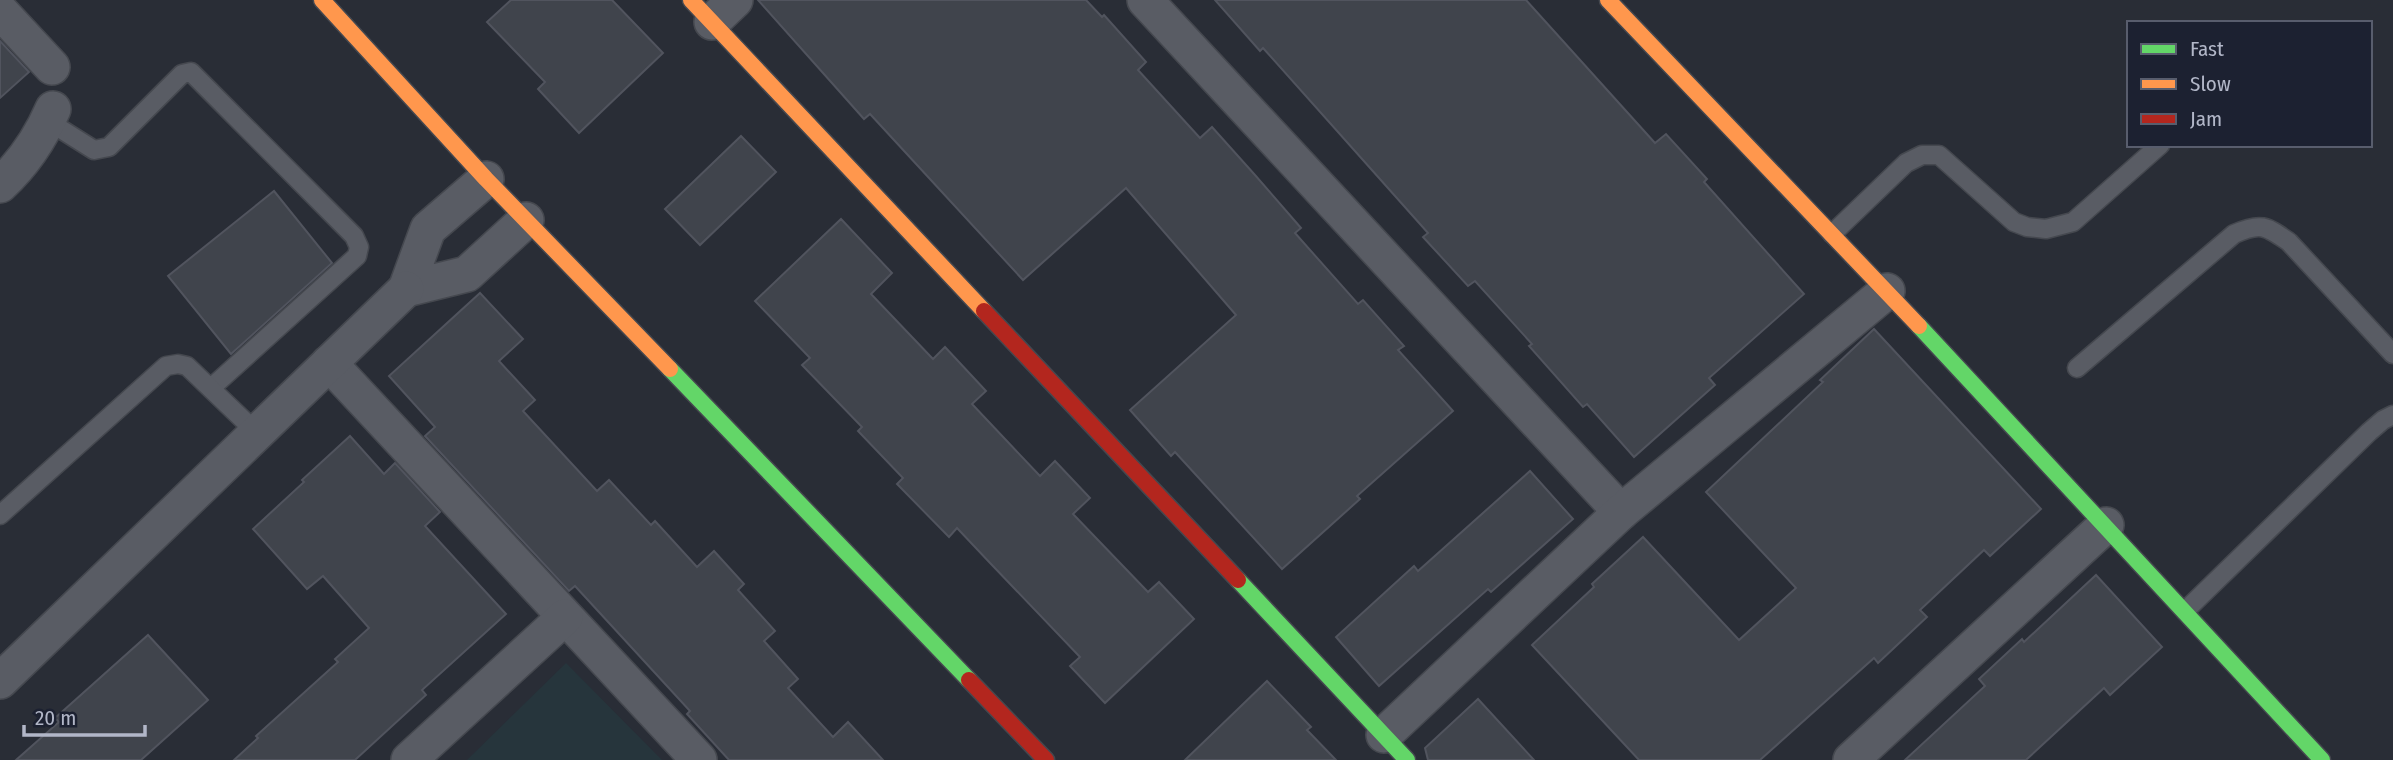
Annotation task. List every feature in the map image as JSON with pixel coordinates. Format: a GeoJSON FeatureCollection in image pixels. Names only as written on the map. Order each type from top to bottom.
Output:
{"type":"FeatureCollection","features":[{"type":"Feature","properties":{"kind":"street"},"geometry":{"type":"LineString","coordinates":[[322,0],[486,179],[1046,760]]}},
{"type":"Feature","properties":{"kind":"street"},"geometry":{"type":"LineString","coordinates":[[1145,0],[1621,512]]}},
{"type":"Feature","properties":{"kind":"street"},"geometry":{"type":"LineString","coordinates":[[1608,0],[1887,291],[2322,760]]}},
{"type":"Feature","properties":{"kind":"street"},"geometry":{"type":"LineString","coordinates":[[713,7],[1407,760]]}},
{"type":"Feature","properties":{"kind":"street"},"geometry":{"type":"LineString","coordinates":[[0,11],[52,67]]}},
{"type":"Feature","properties":{"kind":"street"},"geometry":{"type":"LineString","coordinates":[[0,185],[19,167],[43,132],[50,115]]}},
{"type":"Feature","properties":{"kind":"street"},"geometry":{"type":"LineString","coordinates":[[0,681],[406,289],[428,229],[486,179]]}},
{"type":"Feature","properties":{"kind":"street"},"geometry":{"type":"LineString","coordinates":[[406,289],[467,274],[526,220]]}},
{"type":"Feature","properties":{"kind":"street"},"geometry":{"type":"LineString","coordinates":[[1384,735],[1621,512],[1887,291]]}},
{"type":"Feature","properties":{"kind":"street"},"geometry":{"type":"LineString","coordinates":[[329,363],[699,760]]}},
{"type":"Feature","properties":{"kind":"street"},"geometry":{"type":"LineString","coordinates":[[1851,760],[2106,525]]}},
{"type":"Feature","properties":{"kind":"street"},"geometry":{"type":"LineString","coordinates":[[409,760],[565,617]]}},
{"type":"Feature","properties":{"kind":"lane"},"geometry":{"type":"LineString","coordinates":[[50,115],[94,150],[109,147],[182,74],[191,72],[354,236],[359,247],[357,256],[211,388]]}},
{"type":"Feature","properties":{"kind":"lane"},"geometry":{"type":"LineString","coordinates":[[1832,233],[1906,163],[1922,155],[1939,155],[2014,222],[2027,227],[2046,229],[2073,222],[2158,147]]}},
{"type":"Feature","properties":{"kind":"lane"},"geometry":{"type":"LineString","coordinates":[[2077,368],[2234,234],[2252,226],[2270,229],[2289,242],[2392,351]]}},
{"type":"Feature","properties":{"kind":"lane"},"geometry":{"type":"LineString","coordinates":[[0,515],[166,366],[187,366],[257,433]]}},
{"type":"Feature","properties":{"kind":"lane"},"geometry":{"type":"LineString","coordinates":[[2185,611],[2369,432],[2393,415]]}},
{"type":"Feature","properties":{"kind":"shaded area"},"geometry":{"type":"Polygon","coordinates":[[[566,663],[662,760],[467,760],[566,663]]]}},
{"type":"Feature","properties":{"kind":"building"},"geometry":{"type":"Polygon","coordinates":[[[511,0],[612,0],[663,53],[579,133],[538,89],[545,82],[487,22],[511,0]]]}},
{"type":"Feature","properties":{"kind":"building"},"geometry":{"type":"Polygon","coordinates":[[[758,0],[1086,0],[1102,17],[1104,15],[1146,62],[1138,70],[1200,138],[1212,127],[1255,175],[1301,228],[1295,233],[1358,304],[1363,300],[1404,346],[1398,350],[1453,411],[1357,496],[1360,499],[1282,569],[1175,452],[1171,456],[1130,410],[1236,315],[1126,188],[1023,280],[870,114],[864,119],[758,0]]]}},
{"type":"Feature","properties":{"kind":"building"},"geometry":{"type":"Polygon","coordinates":[[[1215,0],[1526,0],[1655,143],[1666,134],[1707,179],[1704,182],[1804,294],[1709,378],[1715,385],[1634,457],[1587,404],[1583,407],[1529,346],[1532,344],[1475,281],[1468,286],[1423,237],[1428,233],[1263,48],[1260,51],[1215,0]]]}},
{"type":"Feature","properties":{"kind":"building"},"geometry":{"type":"Polygon","coordinates":[[[0,41],[29,72],[0,98],[0,41]]]}},
{"type":"Feature","properties":{"kind":"building"},"geometry":{"type":"Polygon","coordinates":[[[741,136],[776,172],[700,245],[665,209],[741,136]]]}},
{"type":"Feature","properties":{"kind":"building"},"geometry":{"type":"Polygon","coordinates":[[[274,191],[332,263],[231,354],[168,276],[274,191]]]}},
{"type":"Feature","properties":{"kind":"building"},"geometry":{"type":"Polygon","coordinates":[[[841,219],[892,273],[871,294],[933,359],[945,347],[986,391],[972,404],[1040,476],[1055,461],[1090,498],[1073,514],[1148,592],[1159,582],[1194,619],[1105,703],[1070,666],[1080,657],[957,528],[949,537],[897,484],[903,478],[858,431],[862,427],[802,365],[810,358],[755,301],[841,219]]]}},
{"type":"Feature","properties":{"kind":"building"},"geometry":{"type":"Polygon","coordinates":[[[480,293],[523,339],[499,361],[535,400],[523,411],[597,491],[609,480],[651,525],[655,521],[697,567],[714,551],[744,584],[738,590],[775,631],[764,641],[798,679],[788,688],[833,737],[848,722],[883,760],[729,760],[687,714],[690,711],[575,586],[569,591],[425,436],[435,427],[389,376],[480,293]]]}},
{"type":"Feature","properties":{"kind":"building"},"geometry":{"type":"Polygon","coordinates":[[[1874,329],[2041,509],[1990,556],[1984,550],[1920,610],[1927,617],[1878,663],[1874,658],[1760,760],[1639,760],[1532,645],[1643,537],[1739,640],[1796,588],[1706,492],[1823,382],[1820,380],[1874,329]]]}},
{"type":"Feature","properties":{"kind":"building"},"geometry":{"type":"Polygon","coordinates":[[[350,436],[384,474],[395,463],[440,512],[425,526],[506,614],[422,690],[426,695],[355,760],[234,760],[258,738],[256,736],[338,662],[335,659],[369,628],[323,576],[307,589],[253,529],[350,436]]]}},
{"type":"Feature","properties":{"kind":"building"},"geometry":{"type":"Polygon","coordinates":[[[1530,471],[1573,519],[1491,592],[1488,589],[1379,686],[1336,637],[1414,566],[1418,571],[1530,471]]]}},
{"type":"Feature","properties":{"kind":"building"},"geometry":{"type":"Polygon","coordinates":[[[2096,575],[2162,647],[2110,695],[2104,688],[2026,760],[1905,760],[1985,686],[1979,679],[2022,639],[2024,642],[2096,575]]]}},
{"type":"Feature","properties":{"kind":"building"},"geometry":{"type":"Polygon","coordinates":[[[148,635],[208,700],[141,760],[16,760],[59,722],[55,718],[148,635]]]}},
{"type":"Feature","properties":{"kind":"building"},"geometry":{"type":"Polygon","coordinates":[[[1267,681],[1311,727],[1307,730],[1336,760],[1185,760],[1267,681]]]}},
{"type":"Feature","properties":{"kind":"building"},"geometry":{"type":"Polygon","coordinates":[[[1478,699],[1534,760],[1428,760],[1425,748],[1478,699]]]}},
{"type":"Feature","properties":{"kind":"traffic: fast"},"geometry":{"type":"LineString","coordinates":[[1919,326],[2322,760]]}},
{"type":"Feature","properties":{"kind":"traffic: fast"},"geometry":{"type":"LineString","coordinates":[[670,369],[969,680]]}},
{"type":"Feature","properties":{"kind":"traffic: fast"},"geometry":{"type":"LineString","coordinates":[[1238,580],[1407,760]]}},
{"type":"Feature","properties":{"kind":"traffic: slow"},"geometry":{"type":"LineString","coordinates":[[322,0],[486,179],[670,369]]}},
{"type":"Feature","properties":{"kind":"traffic: slow"},"geometry":{"type":"LineString","coordinates":[[691,0],[984,311]]}},
{"type":"Feature","properties":{"kind":"traffic: slow"},"geometry":{"type":"LineString","coordinates":[[1608,0],[1919,326]]}},
{"type":"Feature","properties":{"kind":"traffic: jam"},"geometry":{"type":"LineString","coordinates":[[984,311],[1238,580]]}},
{"type":"Feature","properties":{"kind":"traffic: jam"},"geometry":{"type":"LineString","coordinates":[[969,680],[1046,760]]}}]}
